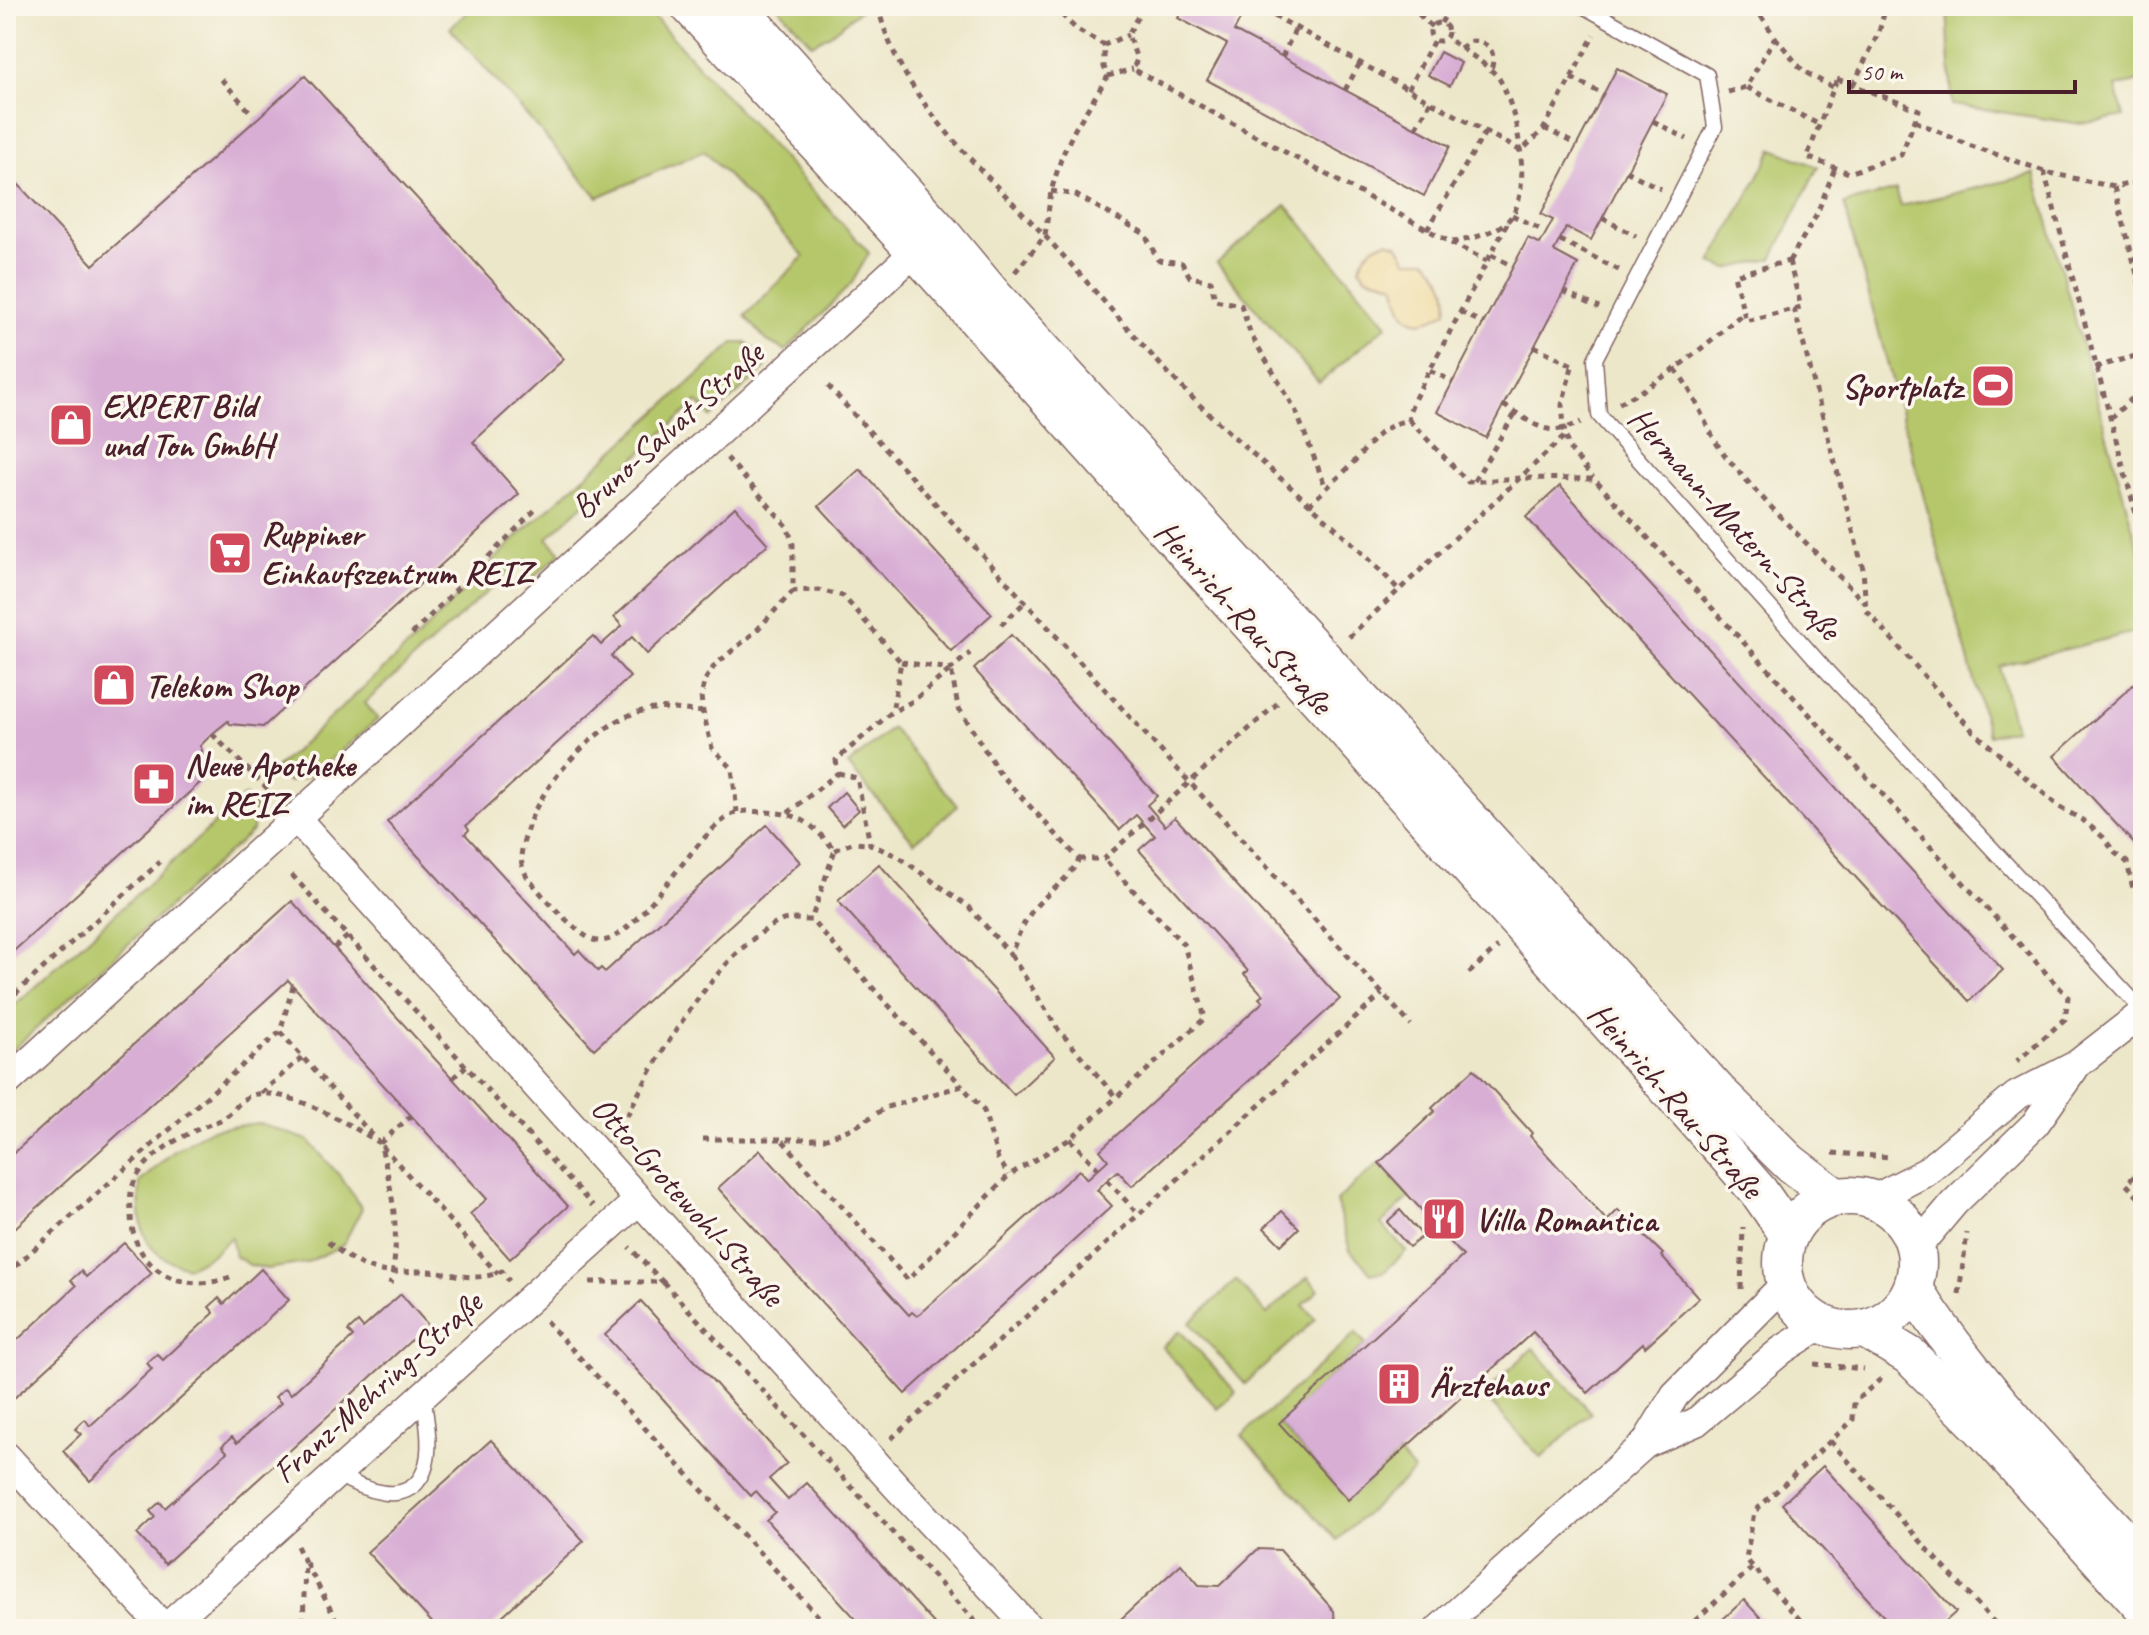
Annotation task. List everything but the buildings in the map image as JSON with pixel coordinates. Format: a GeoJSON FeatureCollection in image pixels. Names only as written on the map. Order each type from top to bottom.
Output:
{"type":"FeatureCollection","features":[{"type":"Feature","properties":{"kind":"main road","name":"Heinrich-Rau-Straße"},"geometry":{"type":"LineString","coordinates":[[690,6],[916,251],[1759,1192],[1789,1235]]}},
{"type":"Feature","properties":{"kind":"main road","name":"Heinrich-Rau-Straße"},"geometry":{"type":"LineString","coordinates":[[736,6],[939,231],[1003,308],[1717,1091],[1790,1163],[1835,1197]]}},
{"type":"Feature","properties":{"kind":"main road"},"geometry":{"type":"LineString","coordinates":[[1854,1195],[1874,1199],[1893,1210],[1908,1226],[1917,1247],[1918,1267],[1913,1288],[1902,1306],[1885,1321],[1865,1329],[1844,1330],[1823,1324],[1807,1314],[1794,1300],[1786,1283],[1783,1267],[1789,1235],[1800,1218],[1816,1205],[1835,1197],[1854,1195]]}},
{"type":"Feature","properties":{"kind":"main road"},"geometry":{"type":"LineString","coordinates":[[1913,1288],[1941,1331],[2006,1410],[2143,1561]]}},
{"type":"Feature","properties":{"kind":"main road"},"geometry":{"type":"LineString","coordinates":[[1865,1329],[1910,1356],[1982,1428],[2143,1607]]}},
{"type":"Feature","properties":{"kind":"street","name":"Bruno-Salvat-Straße"},"geometry":{"type":"LineString","coordinates":[[6,1083],[916,251]]}},
{"type":"Feature","properties":{"kind":"street","name":"Otto-Grotewohl-Straße"},"geometry":{"type":"LineString","coordinates":[[296,818],[871,1458],[1030,1629]]}},
{"type":"Feature","properties":{"kind":"street"},"geometry":{"type":"LineString","coordinates":[[1874,1199],[1926,1172],[2016,1096],[2076,1065],[2143,1012]]}},
{"type":"Feature","properties":{"kind":"street"},"geometry":{"type":"LineString","coordinates":[[1917,1247],[1954,1203],[2035,1124],[2076,1065]]}},
{"type":"Feature","properties":{"kind":"street","name":"Franz-Mehring-Straße"},"geometry":{"type":"LineString","coordinates":[[6,1456],[165,1629],[639,1200]]}},
{"type":"Feature","properties":{"kind":"street"},"geometry":{"type":"LineString","coordinates":[[1439,1629],[1645,1444],[1675,1395],[1786,1283]]}},
{"type":"Feature","properties":{"kind":"street"},"geometry":{"type":"LineString","coordinates":[[1645,1444],[1696,1422],[1782,1350],[1823,1324]]}},
{"type":"Feature","properties":{"kind":"lane","name":"Hermann-Matern-Straße"},"geometry":{"type":"LineString","coordinates":[[1583,6],[1707,75],[1715,127],[1595,359],[1599,413],[1823,667],[2143,1012]]}},
{"type":"Feature","properties":{"kind":"lane"},"geometry":{"type":"LineString","coordinates":[[336,1473],[357,1487],[374,1492],[392,1494],[413,1486],[423,1473],[427,1456],[423,1395]]}},
{"type":"Feature","properties":{"kind":"path"},"geometry":{"type":"LineString","coordinates":[[878,6],[882,23],[910,85],[973,162],[1045,236],[1155,360],[1367,556],[1399,590],[1565,433],[1645,390],[1744,312]]}},
{"type":"Feature","properties":{"kind":"path"},"geometry":{"type":"LineString","coordinates":[[1104,45],[1128,35],[1143,6]]}},
{"type":"Feature","properties":{"kind":"path"},"geometry":{"type":"LineString","coordinates":[[1275,6],[1271,14],[1521,151]]}},
{"type":"Feature","properties":{"kind":"path"},"geometry":{"type":"LineString","coordinates":[[1410,6],[1432,27]]}},
{"type":"Feature","properties":{"kind":"path"},"geometry":{"type":"LineString","coordinates":[[1432,27],[1441,23],[1451,6]]}},
{"type":"Feature","properties":{"kind":"path"},"geometry":{"type":"LineString","coordinates":[[1754,6],[1803,71],[1834,88]]}},
{"type":"Feature","properties":{"kind":"path"},"geometry":{"type":"LineString","coordinates":[[1853,85],[1879,32],[1886,6]]}},
{"type":"Feature","properties":{"kind":"path"},"geometry":{"type":"LineString","coordinates":[[1052,7],[1077,30],[1104,45]]}},
{"type":"Feature","properties":{"kind":"path"},"geometry":{"type":"LineString","coordinates":[[1521,151],[1544,128],[1604,18]]}},
{"type":"Feature","properties":{"kind":"path"},"geometry":{"type":"LineString","coordinates":[[1441,23],[1448,30],[1447,38]]}},
{"type":"Feature","properties":{"kind":"path"},"geometry":{"type":"LineString","coordinates":[[1432,27],[1430,34],[1434,40],[1447,38]]}},
{"type":"Feature","properties":{"kind":"path"},"geometry":{"type":"LineString","coordinates":[[1282,57],[1296,28]]}},
{"type":"Feature","properties":{"kind":"path"},"geometry":{"type":"LineString","coordinates":[[1128,35],[1137,59],[1133,69]]}},
{"type":"Feature","properties":{"kind":"path"},"geometry":{"type":"LineString","coordinates":[[1593,37],[1606,44]]}},
{"type":"Feature","properties":{"kind":"path"},"geometry":{"type":"LineString","coordinates":[[1775,37],[1746,87],[1820,125]]}},
{"type":"Feature","properties":{"kind":"path"},"geometry":{"type":"LineString","coordinates":[[1447,38],[1499,78],[1521,151],[1522,180],[1511,217],[1430,370],[1408,414],[1409,420],[1468,482],[1519,478],[1594,479]]}},
{"type":"Feature","properties":{"kind":"path"},"geometry":{"type":"LineString","coordinates":[[1408,89],[1434,40]]}},
{"type":"Feature","properties":{"kind":"path"},"geometry":{"type":"LineString","coordinates":[[1460,48],[1471,41],[1486,43],[1494,58],[1490,71]]}},
{"type":"Feature","properties":{"kind":"path"},"geometry":{"type":"LineString","coordinates":[[1104,45],[1108,76]]}},
{"type":"Feature","properties":{"kind":"path"},"geometry":{"type":"LineString","coordinates":[[1345,90],[1360,63]]}},
{"type":"Feature","properties":{"kind":"path"},"geometry":{"type":"LineString","coordinates":[[1013,275],[1045,236],[1051,191],[1075,129],[1108,76],[1133,69],[1487,261]]}},
{"type":"Feature","properties":{"kind":"path"},"geometry":{"type":"LineString","coordinates":[[1571,78],[1603,94]]}},
{"type":"Feature","properties":{"kind":"path"},"geometry":{"type":"LineString","coordinates":[[221,79],[253,115]]}},
{"type":"Feature","properties":{"kind":"path"},"geometry":{"type":"LineString","coordinates":[[1837,79],[1853,85],[1919,110],[1901,155],[1849,173],[1807,157],[1837,79]]}},
{"type":"Feature","properties":{"kind":"path"},"geometry":{"type":"LineString","coordinates":[[1416,128],[1431,101]]}},
{"type":"Feature","properties":{"kind":"path"},"geometry":{"type":"LineString","coordinates":[[1653,121],[1689,141]]}},
{"type":"Feature","properties":{"kind":"path"},"geometry":{"type":"LineString","coordinates":[[1915,121],[1966,144],[2044,171],[2114,187],[2143,181]]}},
{"type":"Feature","properties":{"kind":"path"},"geometry":{"type":"LineString","coordinates":[[1544,128],[1577,145]]}},
{"type":"Feature","properties":{"kind":"path"},"geometry":{"type":"LineString","coordinates":[[1427,230],[1486,131]]}},
{"type":"Feature","properties":{"kind":"path"},"geometry":{"type":"LineString","coordinates":[[1682,153],[1693,132]]}},
{"type":"Feature","properties":{"kind":"path"},"geometry":{"type":"LineString","coordinates":[[1789,261],[1801,307],[1746,321],[1734,275],[1789,261],[1816,216],[1835,168]]}},
{"type":"Feature","properties":{"kind":"path"},"geometry":{"type":"LineString","coordinates":[[1626,171],[1663,190]]}},
{"type":"Feature","properties":{"kind":"path"},"geometry":{"type":"LineString","coordinates":[[2044,171],[2143,540]]}},
{"type":"Feature","properties":{"kind":"path"},"geometry":{"type":"LineString","coordinates":[[1657,202],[1669,178]]}},
{"type":"Feature","properties":{"kind":"path"},"geometry":{"type":"LineString","coordinates":[[2114,187],[2143,297]]}},
{"type":"Feature","properties":{"kind":"path"},"geometry":{"type":"LineString","coordinates":[[1051,191],[1076,195],[1145,234],[1158,260],[1182,263],[1190,277],[1211,281],[1215,300],[1241,305],[1251,335],[1295,409],[1326,488]]}},
{"type":"Feature","properties":{"kind":"path"},"geometry":{"type":"LineString","coordinates":[[1450,242],[1468,241],[1511,217]]}},
{"type":"Feature","properties":{"kind":"path"},"geometry":{"type":"LineString","coordinates":[[1511,217],[1542,230]]}},
{"type":"Feature","properties":{"kind":"path"},"geometry":{"type":"LineString","coordinates":[[1602,218],[1638,237]]}},
{"type":"Feature","properties":{"kind":"path"},"geometry":{"type":"LineString","coordinates":[[1632,248],[1644,226]]}},
{"type":"Feature","properties":{"kind":"path"},"geometry":{"type":"LineString","coordinates":[[1560,240],[1620,271]]}},
{"type":"Feature","properties":{"kind":"path"},"geometry":{"type":"LineString","coordinates":[[1491,255],[1513,266]]}},
{"type":"Feature","properties":{"kind":"path"},"geometry":{"type":"LineString","coordinates":[[1613,283],[1626,260]]}},
{"type":"Feature","properties":{"kind":"path"},"geometry":{"type":"LineString","coordinates":[[1563,291],[1600,308]]}},
{"type":"Feature","properties":{"kind":"path"},"geometry":{"type":"LineString","coordinates":[[1592,322],[1607,296]]}},
{"type":"Feature","properties":{"kind":"path"},"geometry":{"type":"LineString","coordinates":[[1794,308],[1863,569],[1866,610],[1973,731],[2058,806],[2103,837],[2115,853],[2127,862],[2133,889],[2143,901]]}},
{"type":"Feature","properties":{"kind":"path"},"geometry":{"type":"LineString","coordinates":[[1460,312],[1483,323]]}},
{"type":"Feature","properties":{"kind":"path"},"geometry":{"type":"LineString","coordinates":[[1534,346],[1572,365]]}},
{"type":"Feature","properties":{"kind":"path"},"geometry":{"type":"LineString","coordinates":[[1577,351],[1562,405],[1568,447],[2068,997],[2065,1019],[2017,1061]]}},
{"type":"Feature","properties":{"kind":"path"},"geometry":{"type":"LineString","coordinates":[[2095,367],[2143,354]]}},
{"type":"Feature","properties":{"kind":"path"},"geometry":{"type":"LineString","coordinates":[[1675,369],[1690,386],[1701,415],[1726,457],[1865,604]]}},
{"type":"Feature","properties":{"kind":"path"},"geometry":{"type":"LineString","coordinates":[[1430,370],[1453,382]]}},
{"type":"Feature","properties":{"kind":"path"},"geometry":{"type":"LineString","coordinates":[[828,386],[1411,1025]]}},
{"type":"Feature","properties":{"kind":"path"},"geometry":{"type":"LineString","coordinates":[[2110,419],[2143,388]]}},
{"type":"Feature","properties":{"kind":"path"},"geometry":{"type":"LineString","coordinates":[[1503,405],[1551,432],[1565,433]]}},
{"type":"Feature","properties":{"kind":"path"},"geometry":{"type":"LineString","coordinates":[[1474,481],[1516,412]]}},
{"type":"Feature","properties":{"kind":"path"},"geometry":{"type":"LineString","coordinates":[[1309,505],[1375,438],[1400,422],[1409,420]]}},
{"type":"Feature","properties":{"kind":"path"},"geometry":{"type":"LineString","coordinates":[[710,439],[787,526],[793,544],[793,591],[756,631],[715,665],[705,680],[701,697],[712,748],[732,768],[737,812]]}},
{"type":"Feature","properties":{"kind":"path"},"geometry":{"type":"LineString","coordinates":[[412,634],[535,510]]}},
{"type":"Feature","properties":{"kind":"path"},"geometry":{"type":"LineString","coordinates":[[793,591],[819,590],[843,596],[901,662],[951,669]]}},
{"type":"Feature","properties":{"kind":"path"},"geometry":{"type":"LineString","coordinates":[[1001,625],[1025,602]]}},
{"type":"Feature","properties":{"kind":"path"},"geometry":{"type":"LineString","coordinates":[[838,773],[836,760],[892,712],[913,701],[970,653]]}},
{"type":"Feature","properties":{"kind":"path"},"geometry":{"type":"LineString","coordinates":[[892,712],[901,662]]}},
{"type":"Feature","properties":{"kind":"path"},"geometry":{"type":"LineString","coordinates":[[951,669],[958,707],[1000,774],[1079,859],[1104,859],[1282,699]]}},
{"type":"Feature","properties":{"kind":"path"},"geometry":{"type":"LineString","coordinates":[[703,712],[644,710],[622,717],[568,763],[531,817],[521,852],[524,871],[552,906],[586,936],[595,941],[608,940],[629,926],[718,825],[737,812],[788,813],[814,827],[835,850]]}},
{"type":"Feature","properties":{"kind":"path"},"geometry":{"type":"LineString","coordinates":[[212,734],[296,818]]}},
{"type":"Feature","properties":{"kind":"path"},"geometry":{"type":"LineString","coordinates":[[788,813],[838,773]]}},
{"type":"Feature","properties":{"kind":"path"},"geometry":{"type":"LineString","coordinates":[[838,773],[857,778],[870,844]]}},
{"type":"Feature","properties":{"kind":"path"},"geometry":{"type":"LineString","coordinates":[[811,920],[835,850],[852,843],[870,844],[899,857],[969,907],[1011,955],[1058,1029],[1115,1096]]}},
{"type":"Feature","properties":{"kind":"path"},"geometry":{"type":"LineString","coordinates":[[1011,955],[1020,929],[1037,905],[1059,887],[1079,859]]}},
{"type":"Feature","properties":{"kind":"path"},"geometry":{"type":"LineString","coordinates":[[783,1141],[908,1280],[1009,1175],[1070,1139],[1205,1018],[1184,945],[1104,859]]}},
{"type":"Feature","properties":{"kind":"path"},"geometry":{"type":"LineString","coordinates":[[6,1002],[160,862]]}},
{"type":"Feature","properties":{"kind":"path"},"geometry":{"type":"LineString","coordinates":[[292,875],[982,1629]]}},
{"type":"Feature","properties":{"kind":"path"},"geometry":{"type":"LineString","coordinates":[[627,1116],[646,1077],[692,1007],[726,966],[756,937],[784,919],[811,920],[984,1111],[998,1159],[1009,1175]]}},
{"type":"Feature","properties":{"kind":"path"},"geometry":{"type":"LineString","coordinates":[[334,948],[348,936]]}},
{"type":"Feature","properties":{"kind":"path"},"geometry":{"type":"LineString","coordinates":[[6,1274],[280,1032],[293,986]]}},
{"type":"Feature","properties":{"kind":"path"},"geometry":{"type":"LineString","coordinates":[[846,1481],[1382,994]]}},
{"type":"Feature","properties":{"kind":"path"},"geometry":{"type":"LineString","coordinates":[[280,1032],[498,1274]]}},
{"type":"Feature","properties":{"kind":"path"},"geometry":{"type":"LineString","coordinates":[[230,1277],[196,1284],[178,1282],[160,1271],[134,1242],[130,1198],[134,1184],[143,1169],[159,1154],[201,1126],[223,1119],[247,1097],[261,1093],[303,1057]]}},
{"type":"Feature","properties":{"kind":"path"},"geometry":{"type":"LineString","coordinates":[[453,1078],[466,1066]]}},
{"type":"Feature","properties":{"kind":"path"},"geometry":{"type":"LineString","coordinates":[[703,1139],[824,1139],[855,1127],[887,1107],[962,1086]]}},
{"type":"Feature","properties":{"kind":"path"},"geometry":{"type":"LineString","coordinates":[[261,1093],[311,1106],[337,1117],[380,1143],[390,1179],[396,1248],[390,1284]]}},
{"type":"Feature","properties":{"kind":"path"},"geometry":{"type":"LineString","coordinates":[[380,1143],[411,1116]]}},
{"type":"Feature","properties":{"kind":"path"},"geometry":{"type":"LineString","coordinates":[[1070,1139],[1098,1169]]}},
{"type":"Feature","properties":{"kind":"path"},"geometry":{"type":"LineString","coordinates":[[1790,1163],[1812,1151],[1903,1158],[1926,1172]]}},
{"type":"Feature","properties":{"kind":"path"},"geometry":{"type":"LineString","coordinates":[[2143,1168],[2126,1184],[2143,1202]]}},
{"type":"Feature","properties":{"kind":"path"},"geometry":{"type":"LineString","coordinates":[[1107,1180],[1139,1215]]}},
{"type":"Feature","properties":{"kind":"path"},"geometry":{"type":"LineString","coordinates":[[1754,1318],[1741,1304],[1743,1209],[1759,1192]]}},
{"type":"Feature","properties":{"kind":"path"},"geometry":{"type":"LineString","coordinates":[[1941,1331],[1957,1311],[1968,1225],[1954,1203]]}},
{"type":"Feature","properties":{"kind":"path"},"geometry":{"type":"LineString","coordinates":[[328,1242],[345,1256],[375,1270],[393,1273],[423,1270],[465,1278],[502,1271],[512,1284]]}},
{"type":"Feature","properties":{"kind":"path"},"geometry":{"type":"LineString","coordinates":[[588,1282],[663,1282]]}},
{"type":"Feature","properties":{"kind":"path"},"geometry":{"type":"LineString","coordinates":[[555,1310],[544,1319],[830,1629]]}},
{"type":"Feature","properties":{"kind":"path"},"geometry":{"type":"LineString","coordinates":[[1782,1350],[1793,1362],[1888,1372],[1854,1402],[1853,1420],[1754,1512],[1746,1559],[1808,1629]]}},
{"type":"Feature","properties":{"kind":"path"},"geometry":{"type":"LineString","coordinates":[[1830,1441],[2000,1629]]}},
{"type":"Feature","properties":{"kind":"path"},"geometry":{"type":"LineString","coordinates":[[285,1520],[341,1629]]}},
{"type":"Feature","properties":{"kind":"path"},"geometry":{"type":"LineString","coordinates":[[303,1629],[305,1562]]}},
{"type":"Feature","properties":{"kind":"path"},"geometry":{"type":"LineString","coordinates":[[1686,1629],[1753,1567]]}},
{"type":"Feature","properties":{"kind":"green space"},"geometry":{"type":"Polygon","coordinates":[[[474,6],[644,6],[869,253],[852,283],[786,351],[767,341],[745,316],[804,256],[704,151],[598,197],[450,28],[474,6]]]}},
{"type":"Feature","properties":{"kind":"green space"},"geometry":{"type":"Polygon","coordinates":[[[777,6],[865,6],[829,35],[812,44],[777,6]]]}},
{"type":"Feature","properties":{"kind":"green space"},"geometry":{"type":"Polygon","coordinates":[[[1947,6],[2143,6],[2143,80],[2116,87],[2124,116],[2081,124],[1952,105],[1947,6]]]}},
{"type":"Feature","properties":{"kind":"green space"},"geometry":{"type":"Polygon","coordinates":[[[1773,149],[1818,167],[1772,259],[1728,269],[1711,263],[1773,149]]]}},
{"type":"Feature","properties":{"kind":"green space","name":"Sportplatz"},"geometry":{"type":"Polygon","coordinates":[[[2035,174],[2143,566],[2143,630],[1999,666],[2015,729],[1989,736],[1844,204],[1896,190],[1901,206],[2035,174]]]}},
{"type":"Feature","properties":{"kind":"green space"},"geometry":{"type":"Polygon","coordinates":[[[1286,205],[1387,325],[1319,383],[1217,263],[1286,205]]]}},
{"type":"Feature","properties":{"kind":"green space"},"geometry":{"type":"Polygon","coordinates":[[[734,343],[747,343],[766,368],[711,417],[697,402],[547,538],[561,553],[534,577],[520,562],[365,703],[378,719],[313,775],[288,782],[275,769],[416,639],[516,538],[734,343]]]}},
{"type":"Feature","properties":{"kind":"green space"},"geometry":{"type":"Polygon","coordinates":[[[892,728],[958,806],[914,842],[848,765],[892,728]]]}},
{"type":"Feature","properties":{"kind":"green space"},"geometry":{"type":"Polygon","coordinates":[[[245,796],[255,808],[253,830],[6,1056],[6,1013],[245,796]]]}},
{"type":"Feature","properties":{"kind":"green space"},"geometry":{"type":"Polygon","coordinates":[[[258,1123],[308,1140],[340,1176],[362,1208],[343,1245],[306,1263],[267,1269],[250,1265],[235,1256],[231,1237],[213,1254],[189,1267],[160,1256],[145,1237],[140,1212],[140,1182],[173,1152],[209,1130],[258,1123]]]}},
{"type":"Feature","properties":{"kind":"green space"},"geometry":{"type":"Polygon","coordinates":[[[1379,1163],[1410,1197],[1381,1224],[1406,1251],[1384,1272],[1371,1273],[1350,1250],[1336,1201],[1379,1163]]]}},
{"type":"Feature","properties":{"kind":"green space"},"geometry":{"type":"Polygon","coordinates":[[[1308,1277],[1319,1290],[1303,1305],[1316,1319],[1245,1384],[1190,1323],[1236,1280],[1267,1314],[1308,1277]]]}},
{"type":"Feature","properties":{"kind":"green space"},"geometry":{"type":"Polygon","coordinates":[[[1180,1331],[1236,1392],[1218,1409],[1162,1347],[1180,1331]]]}},
{"type":"Feature","properties":{"kind":"green space"},"geometry":{"type":"Polygon","coordinates":[[[1356,1333],[1366,1344],[1279,1424],[1348,1499],[1399,1453],[1414,1471],[1337,1540],[1242,1436],[1356,1333]]]}},
{"type":"Feature","properties":{"kind":"green space"},"geometry":{"type":"Polygon","coordinates":[[[1533,1348],[1591,1413],[1541,1458],[1483,1394],[1533,1348]]]}},
{"type":"Feature","properties":{"kind":"sand"},"geometry":{"type":"Polygon","coordinates":[[[1387,241],[1397,244],[1407,260],[1427,260],[1433,266],[1446,289],[1447,311],[1433,319],[1414,321],[1404,312],[1395,284],[1367,277],[1359,268],[1369,251],[1387,241]]]}},
{"type":"Feature","properties":{"kind":"place","name":"Sportplatz"},"geometry":{"type":"Point","coordinates":[1993,386]}},
{"type":"Feature","properties":{"kind":"place","name":"EXPERT Bild und Ton GmbH"},"geometry":{"type":"Point","coordinates":[71,425]}},
{"type":"Feature","properties":{"kind":"place","name":"Ruppiner Einkaufszentrum REIZ"},"geometry":{"type":"Point","coordinates":[230,553]}},
{"type":"Feature","properties":{"kind":"place","name":"Telekom Shop"},"geometry":{"type":"Point","coordinates":[114,685]}},
{"type":"Feature","properties":{"kind":"place","name":"Neue Apotheke im REIZ"},"geometry":{"type":"Point","coordinates":[154,784]}},
{"type":"Feature","properties":{"kind":"place","name":"Villa Romantica"},"geometry":{"type":"Point","coordinates":[1444,1219]}},
{"type":"Feature","properties":{"kind":"place","name":"Ärztehaus"},"geometry":{"type":"Point","coordinates":[1399,1384]}}]}
